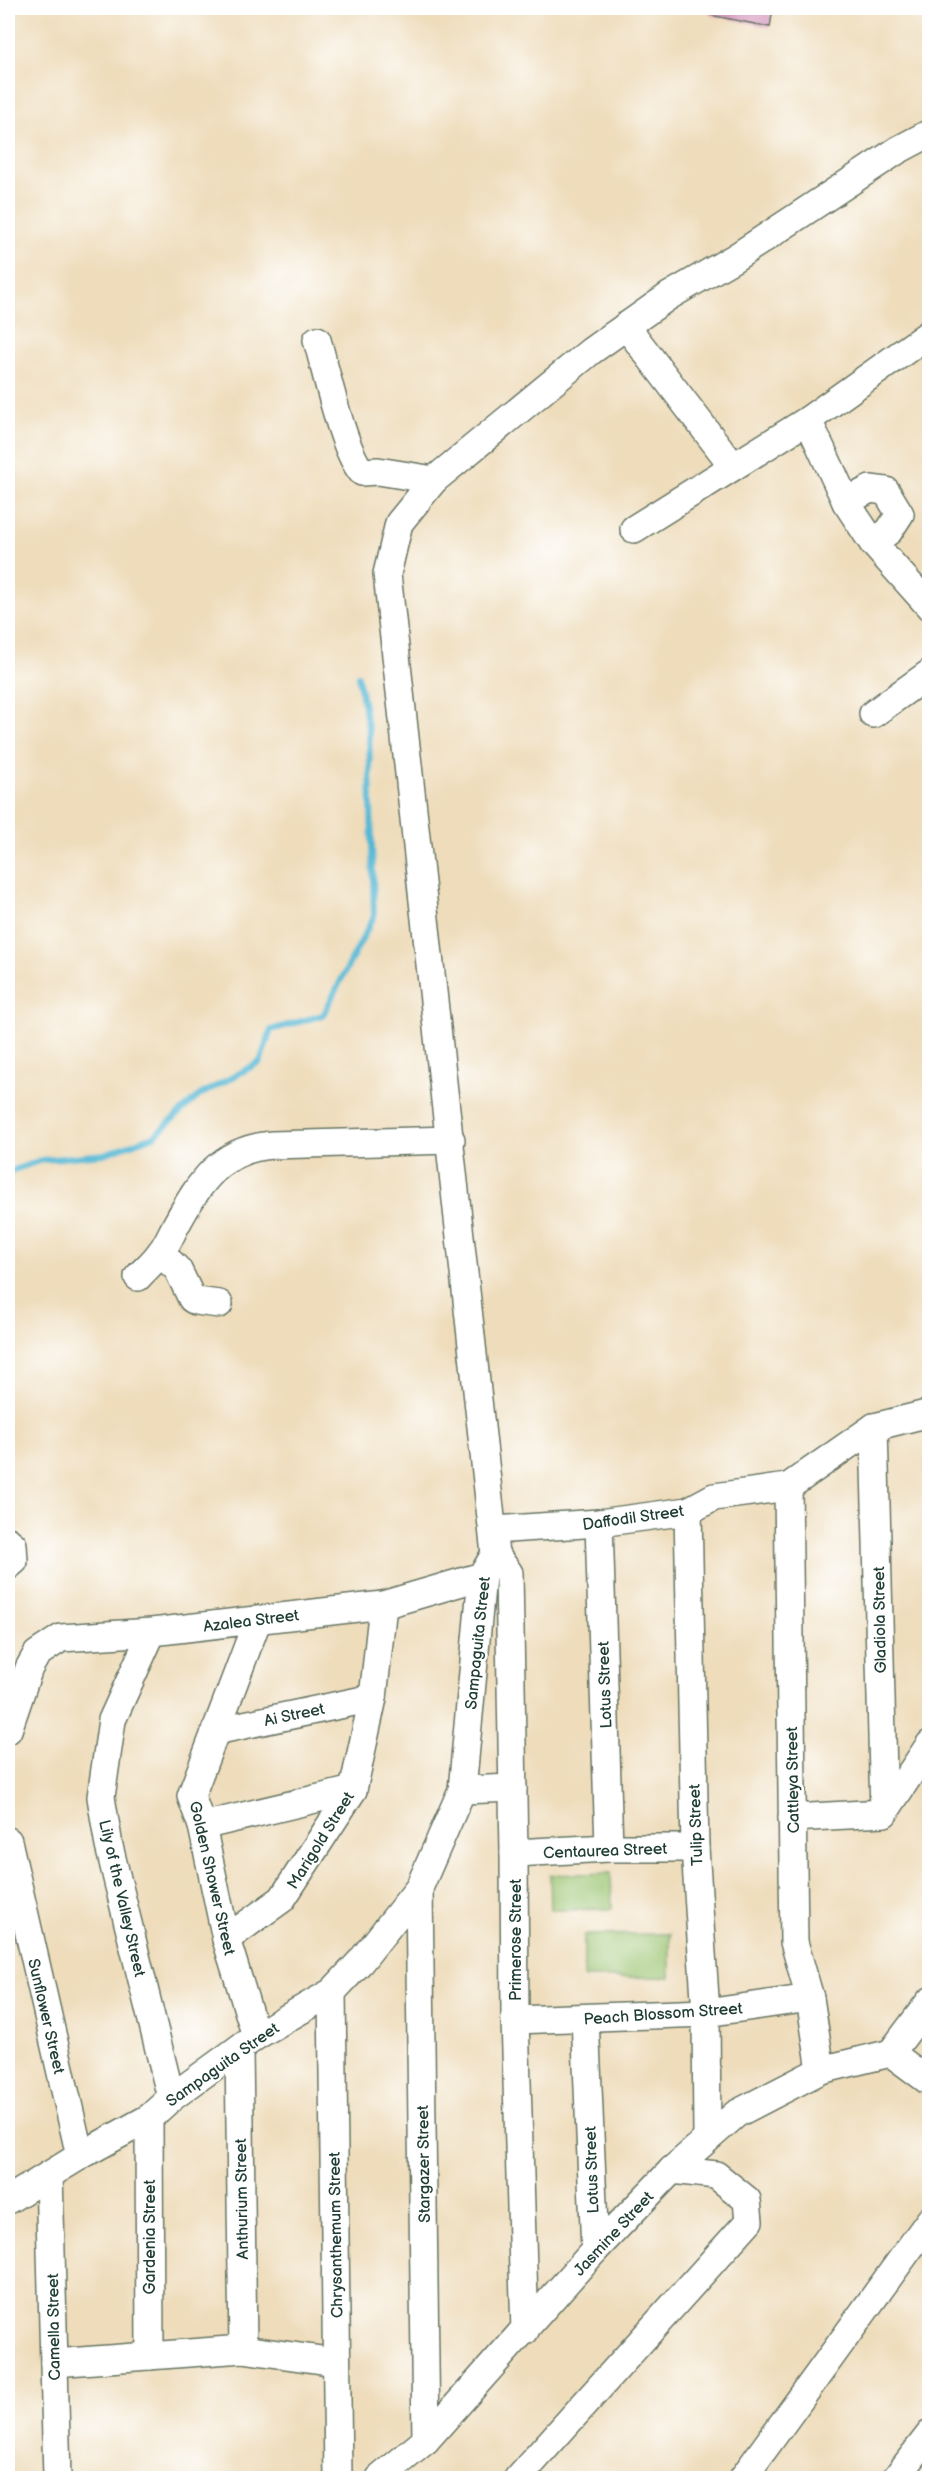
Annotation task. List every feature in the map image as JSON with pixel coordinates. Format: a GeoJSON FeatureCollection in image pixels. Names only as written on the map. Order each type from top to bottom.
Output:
{"type":"FeatureCollection","features":[{"type":"Feature","properties":{"kind":"street"},"geometry":{"type":"LineString","coordinates":[[490,1553],[451,1140],[387,574],[399,523],[434,480],[591,351],[669,296],[736,256],[898,150],[930,133]]}},
{"type":"Feature","properties":{"kind":"street"},"geometry":{"type":"LineString","coordinates":[[627,326],[733,466]]}},
{"type":"Feature","properties":{"kind":"street"},"geometry":{"type":"LineString","coordinates":[[634,529],[808,420],[930,333]]}},
{"type":"Feature","properties":{"kind":"street"},"geometry":{"type":"LineString","coordinates":[[317,340],[355,465],[362,472],[378,471],[434,480]]}},
{"type":"Feature","properties":{"kind":"street"},"geometry":{"type":"LineString","coordinates":[[808,420],[846,502],[873,543],[930,607]]}},
{"type":"Feature","properties":{"kind":"street"},"geometry":{"type":"LineString","coordinates":[[846,502],[870,489],[886,490],[900,514],[889,531],[873,543]]}},
{"type":"Feature","properties":{"kind":"street"},"geometry":{"type":"LineString","coordinates":[[873,714],[930,673]]}},
{"type":"Feature","properties":{"kind":"street"},"geometry":{"type":"LineString","coordinates":[[138,1277],[161,1253],[187,1206],[213,1170],[235,1153],[253,1146],[451,1140]]}},
{"type":"Feature","properties":{"kind":"street"},"geometry":{"type":"LineString","coordinates":[[161,1253],[178,1270],[192,1299],[196,1302],[219,1304]]}},
{"type":"Feature","properties":{"kind":"street","name":"Daffodil Street"},"geometry":{"type":"LineString","coordinates":[[490,1553],[599,1523],[688,1511],[714,1497],[788,1487],[874,1427],[930,1413]]}},
{"type":"Feature","properties":{"kind":"street","name":"Gladiola Street"},"geometry":{"type":"LineString","coordinates":[[874,1427],[884,1813]]}},
{"type":"Feature","properties":{"kind":"street","name":"Cattleya Street"},"geometry":{"type":"LineString","coordinates":[[788,1487],[794,1942],[810,1998],[821,2070]]}},
{"type":"Feature","properties":{"kind":"street","name":"Tulip Street"},"geometry":{"type":"LineString","coordinates":[[688,1511],[695,1848],[706,2013],[707,2139]]}},
{"type":"Feature","properties":{"kind":"street","name":"Lotus Street"},"geometry":{"type":"LineString","coordinates":[[599,1523],[609,1848]]}},
{"type":"Feature","properties":{"kind":"street"},"geometry":{"type":"LineString","coordinates":[[8,1541],[13,1545],[14,1561],[8,1566]]}},
{"type":"Feature","properties":{"kind":"street","name":"Azalea Street"},"geometry":{"type":"LineString","coordinates":[[8,1730],[29,1668],[37,1653],[61,1638],[152,1632],[383,1605],[490,1553]]}},
{"type":"Feature","properties":{"kind":"street","name":"Primerose Street"},"geometry":{"type":"LineString","coordinates":[[490,1553],[508,1573],[515,2020],[525,2331]]}},
{"type":"Feature","properties":{"kind":"street","name":"Sampaguita Street"},"geometry":{"type":"LineString","coordinates":[[8,2200],[80,2156],[149,2118],[171,2098],[247,2042],[332,1992],[362,1961],[419,1888],[462,1790],[490,1553]]}},
{"type":"Feature","properties":{"kind":"street","name":"Marigold Street"},"geometry":{"type":"LineString","coordinates":[[226,1939],[282,1899],[353,1790],[373,1698],[383,1605]]}},
{"type":"Feature","properties":{"kind":"street","name":"Golden Shower Street"},"geometry":{"type":"LineString","coordinates":[[247,2042],[202,1826],[192,1796],[258,1619]]}},
{"type":"Feature","properties":{"kind":"street","name":"Lily of the Valley Street"},"geometry":{"type":"LineString","coordinates":[[152,1632],[112,1720],[101,1797],[109,1846],[171,2098]]}},
{"type":"Feature","properties":{"kind":"street","name":"Ai Street"},"geometry":{"type":"LineString","coordinates":[[215,1731],[373,1698]]}},
{"type":"Feature","properties":{"kind":"street"},"geometry":{"type":"LineString","coordinates":[[792,1818],[884,1813],[930,1744]]}},
{"type":"Feature","properties":{"kind":"street"},"geometry":{"type":"LineString","coordinates":[[462,1790],[513,1788]]}},
{"type":"Feature","properties":{"kind":"street"},"geometry":{"type":"LineString","coordinates":[[202,1826],[353,1790]]}},
{"type":"Feature","properties":{"kind":"street","name":"Sunflower Street"},"geometry":{"type":"LineString","coordinates":[[8,1841],[11,1870],[80,2156]]}},
{"type":"Feature","properties":{"kind":"street","name":"Centaurea Street"},"geometry":{"type":"LineString","coordinates":[[514,1853],[609,1848],[695,1848]]}},
{"type":"Feature","properties":{"kind":"street","name":"Stargazer Street"},"geometry":{"type":"LineString","coordinates":[[419,1888],[426,2440]]}},
{"type":"Feature","properties":{"kind":"street","name":"Chrysanthemum Street"},"geometry":{"type":"LineString","coordinates":[[332,1992],[338,2478]]}},
{"type":"Feature","properties":{"kind":"street","name":"Peach Blossom Street"},"geometry":{"type":"LineString","coordinates":[[515,2020],[706,2013],[810,1998]]}},
{"type":"Feature","properties":{"kind":"street"},"geometry":{"type":"LineString","coordinates":[[930,2001],[891,2054],[930,2082]]}},
{"type":"Feature","properties":{"kind":"street","name":"Lotus Street"},"geometry":{"type":"LineString","coordinates":[[585,2018],[595,2250]]}},
{"type":"Feature","properties":{"kind":"street","name":"Anthurium Street"},"geometry":{"type":"LineString","coordinates":[[243,2349],[247,2042]]}},
{"type":"Feature","properties":{"kind":"street","name":"Jasmine Street"},"geometry":{"type":"LineString","coordinates":[[380,2478],[426,2440],[595,2250],[672,2170],[736,2114],[821,2070],[891,2054]]}},
{"type":"Feature","properties":{"kind":"street","name":"Gardenia Street"},"geometry":{"type":"LineString","coordinates":[[149,2118],[150,2356]]}},
{"type":"Feature","properties":{"kind":"street"},"geometry":{"type":"LineString","coordinates":[[518,2478],[749,2221],[747,2200],[716,2175],[672,2170]]}},
{"type":"Feature","properties":{"kind":"street","name":"Camella Street"},"geometry":{"type":"LineString","coordinates":[[49,2175],[57,2478]]}},
{"type":"Feature","properties":{"kind":"street"},"geometry":{"type":"LineString","coordinates":[[743,2478],[930,2220]]}},
{"type":"Feature","properties":{"kind":"street"},"geometry":{"type":"LineString","coordinates":[[54,2364],[243,2349],[336,2361]]}},
{"type":"Feature","properties":{"kind":"street"},"geometry":{"type":"LineString","coordinates":[[896,2478],[930,2434]]}},
{"type":"Feature","properties":{"kind":"green space"},"geometry":{"type":"Polygon","coordinates":[[[611,1873],[612,1909],[551,1910],[550,1875],[611,1873]]]}},
{"type":"Feature","properties":{"kind":"green space"},"geometry":{"type":"Polygon","coordinates":[[[670,1934],[670,1977],[584,1978],[584,1935],[670,1934]]]}},
{"type":"Feature","properties":{"kind":"building"},"geometry":{"type":"Polygon","coordinates":[[[711,8],[773,8],[770,27],[710,15],[711,8]]]}},
{"type":"Feature","properties":{"kind":"waterway"},"geometry":{"type":"LineString","coordinates":[[8,1172],[42,1160],[104,1154],[154,1136],[200,1095],[260,1062],[271,1030],[323,1015],[374,916],[369,732],[358,676]]}}]}
